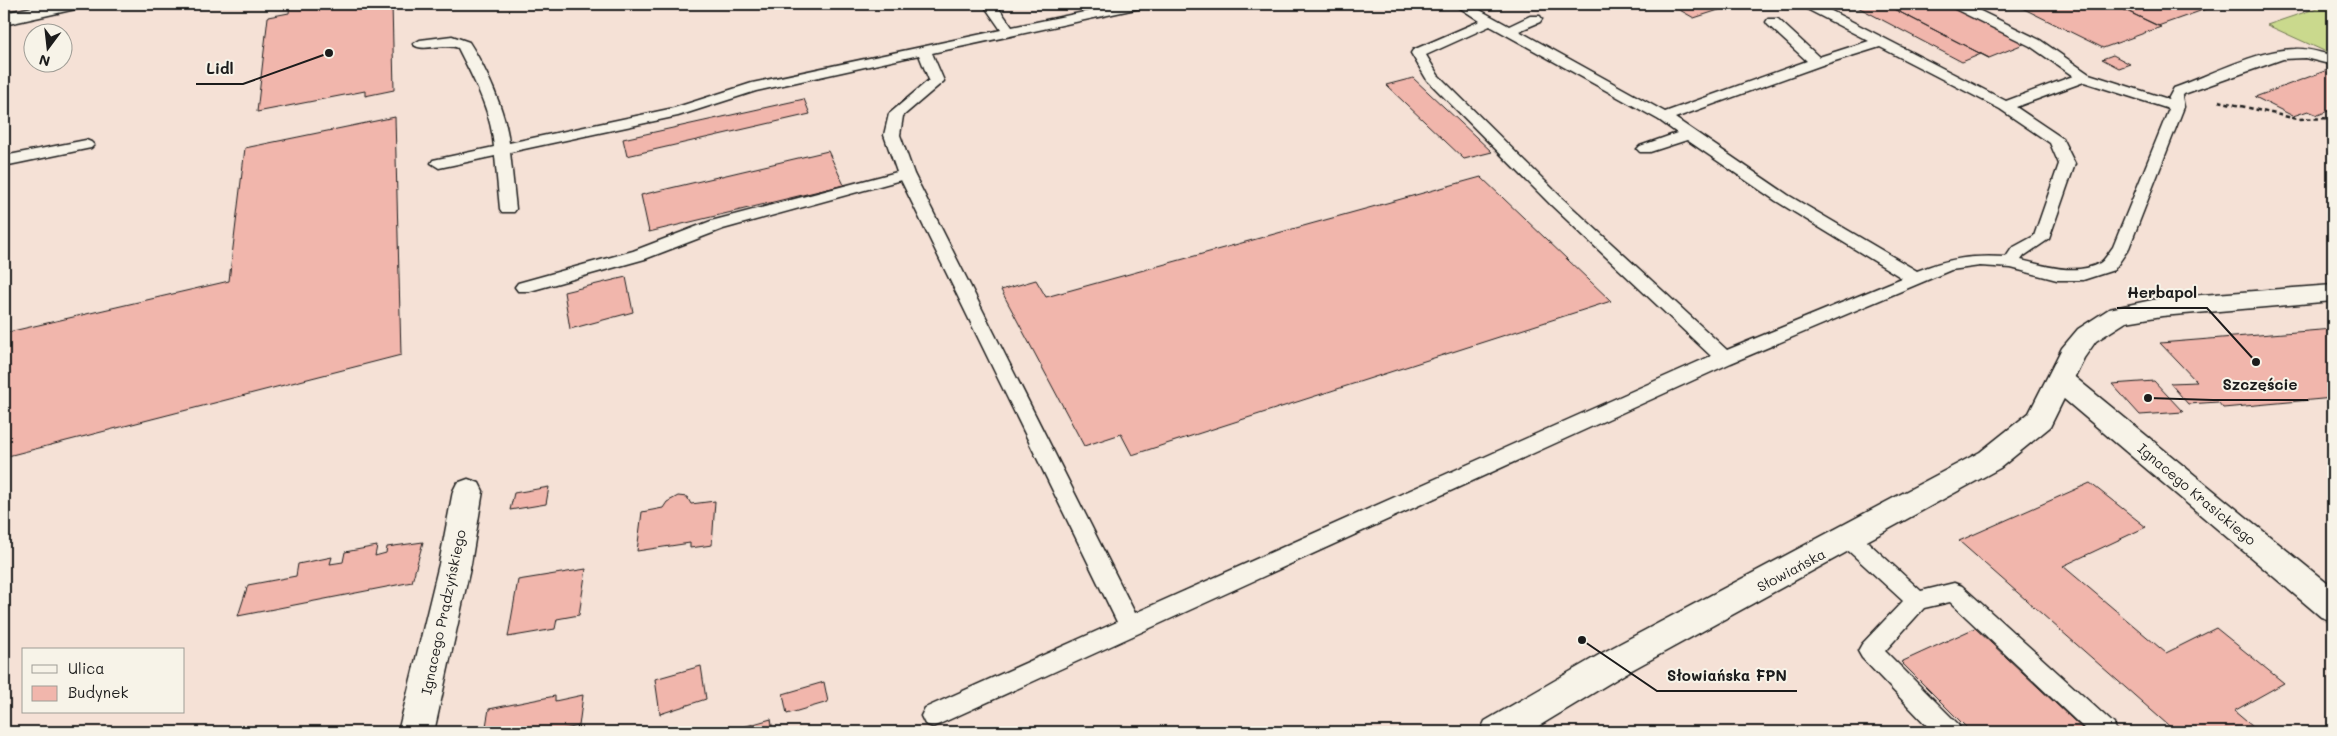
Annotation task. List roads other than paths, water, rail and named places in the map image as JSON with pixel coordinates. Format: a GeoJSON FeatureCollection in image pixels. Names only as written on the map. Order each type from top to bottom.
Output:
{"type":"FeatureCollection","features":[{"type":"Feature","properties":{"kind":"street"},"geometry":{"type":"LineString","coordinates":[[4,12],[67,4]]}},
{"type":"Feature","properties":{"kind":"street"},"geometry":{"type":"LineString","coordinates":[[4,19],[73,4]]}},
{"type":"Feature","properties":{"kind":"street","name":"Słowiańska"},"geometry":{"type":"LineString","coordinates":[[1498,732],[1616,662],[1849,538],[1990,460],[2040,420],[2061,381],[2072,355],[2088,336],[2118,315],[2162,307],[2333,293]]}},
{"type":"Feature","properties":{"kind":"street","name":"Ignacego Krasickiego"},"geometry":{"type":"LineString","coordinates":[[2061,381],[2333,607]]}},
{"type":"Feature","properties":{"kind":"street","name":"Ignacego Prądzyńskiego"},"geometry":{"type":"LineString","coordinates":[[416,732],[455,564],[468,491]]}},
{"type":"Feature","properties":{"kind":"lane"},"geometry":{"type":"LineString","coordinates":[[989,4],[1009,32]]}},
{"type":"Feature","properties":{"kind":"lane"},"geometry":{"type":"LineString","coordinates":[[439,163],[678,112],[752,87],[1140,4]]}},
{"type":"Feature","properties":{"kind":"lane"},"geometry":{"type":"LineString","coordinates":[[1460,4],[1664,117],[1782,198],[1915,278]]}},
{"type":"Feature","properties":{"kind":"lane"},"geometry":{"type":"LineString","coordinates":[[1808,4],[2005,106],[2057,141],[2068,164],[2042,240],[2018,252],[2011,263]]}},
{"type":"Feature","properties":{"kind":"lane"},"geometry":{"type":"LineString","coordinates":[[1956,4],[2036,43],[2084,77],[2178,99],[2272,58],[2294,53],[2317,56],[2333,61]]}},
{"type":"Feature","properties":{"kind":"lane"},"geometry":{"type":"LineString","coordinates":[[1509,31],[1535,19]]}},
{"type":"Feature","properties":{"kind":"lane"},"geometry":{"type":"LineString","coordinates":[[1491,21],[1418,53],[1432,77],[1556,201],[1724,358]]}},
{"type":"Feature","properties":{"kind":"lane"},"geometry":{"type":"LineString","coordinates":[[1773,22],[1817,62]]}},
{"type":"Feature","properties":{"kind":"lane"},"geometry":{"type":"LineString","coordinates":[[420,44],[452,40],[464,45],[492,103],[500,127],[508,209]]}},
{"type":"Feature","properties":{"kind":"lane"},"geometry":{"type":"LineString","coordinates":[[1664,117],[1817,62],[1881,42]]}},
{"type":"Feature","properties":{"kind":"lane"},"geometry":{"type":"LineString","coordinates":[[924,50],[937,82],[896,114],[892,135],[906,174],[1130,626]]}},
{"type":"Feature","properties":{"kind":"lane"},"geometry":{"type":"LineString","coordinates":[[2005,106],[2084,77]]}},
{"type":"Feature","properties":{"kind":"lane"},"geometry":{"type":"LineString","coordinates":[[933,716],[1724,358],[1948,265],[1980,261],[2011,263],[2056,274],[2083,274],[2108,266],[2121,248],[2178,99]]}},
{"type":"Feature","properties":{"kind":"lane"},"geometry":{"type":"LineString","coordinates":[[1645,149],[1688,134]]}},
{"type":"Feature","properties":{"kind":"lane"},"geometry":{"type":"LineString","coordinates":[[4,161],[86,145]]}},
{"type":"Feature","properties":{"kind":"lane"},"geometry":{"type":"LineString","coordinates":[[524,288],[639,255],[717,225],[906,174]]}},
{"type":"Feature","properties":{"kind":"lane"},"geometry":{"type":"LineString","coordinates":[[1849,538],[1916,601]]}},
{"type":"Feature","properties":{"kind":"lane"},"geometry":{"type":"LineString","coordinates":[[1949,732],[1870,651],[1916,601],[1954,592],[2105,732]]}},
{"type":"Feature","properties":{"kind":"place","name":"Lidl"},"geometry":{"type":"Point","coordinates":[329,53]}},
{"type":"Feature","properties":{"kind":"place","name":"Herbapol"},"geometry":{"type":"Point","coordinates":[2256,362]}},
{"type":"Feature","properties":{"kind":"place","name":"Szczęście"},"geometry":{"type":"Point","coordinates":[2148,398]}},
{"type":"Feature","properties":{"kind":"place","name":"Słowiańska FPN"},"geometry":{"type":"Point","coordinates":[1582,640]}}]}
